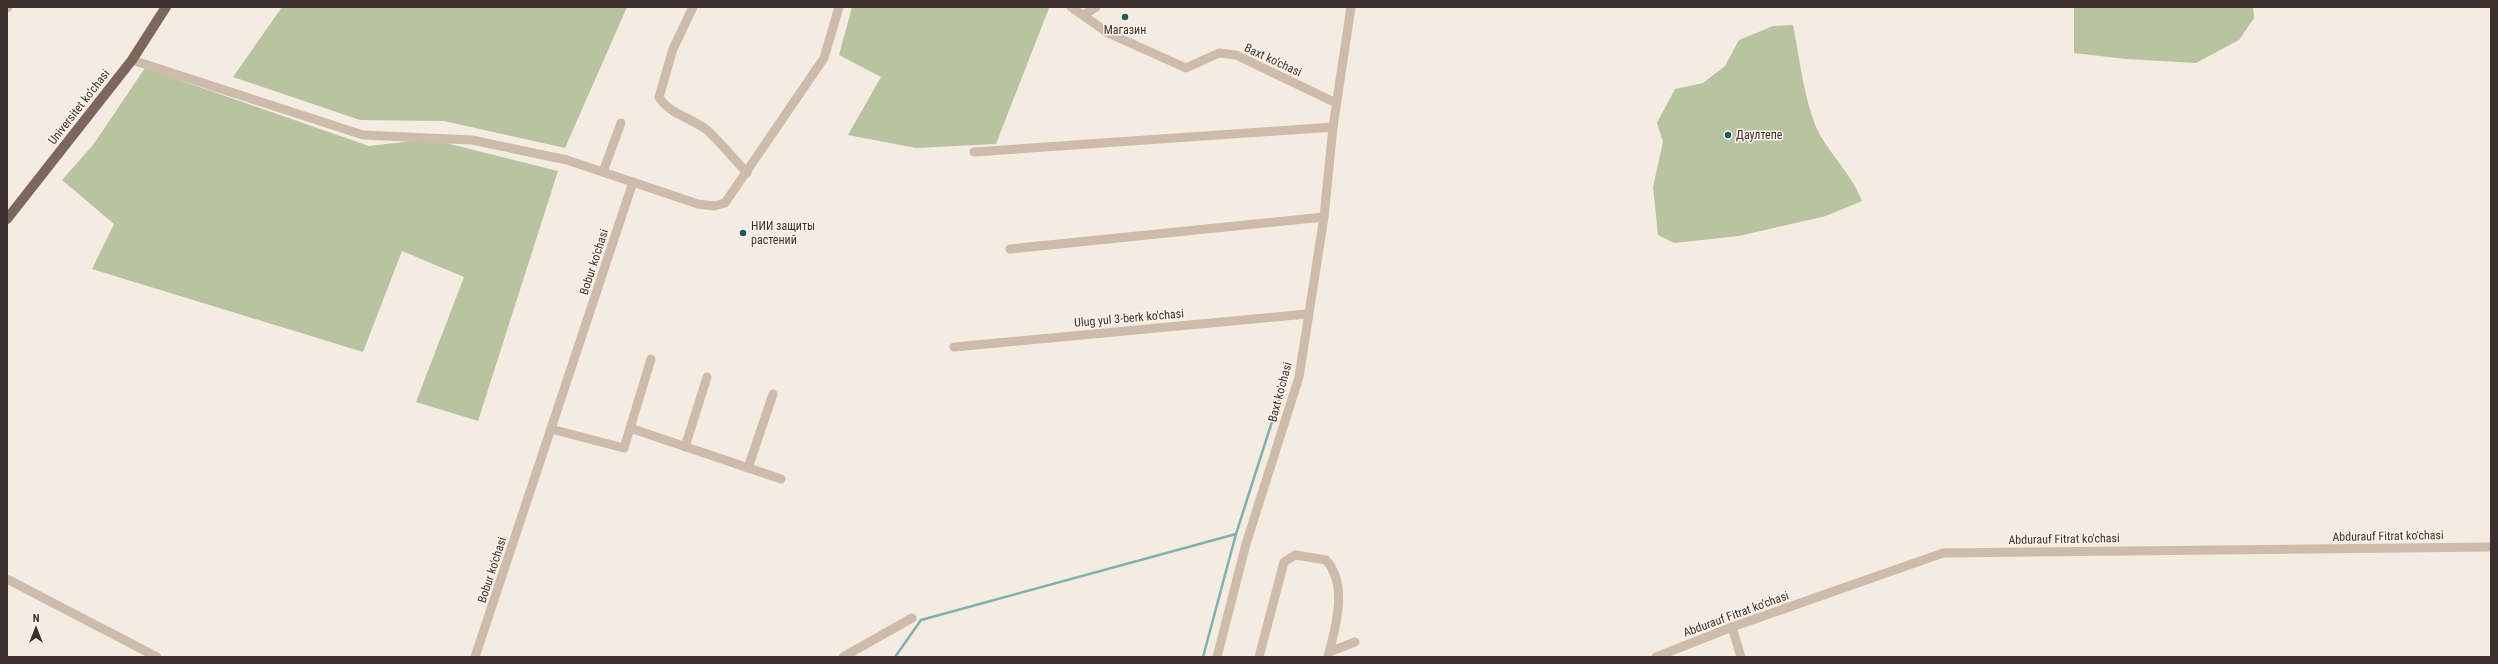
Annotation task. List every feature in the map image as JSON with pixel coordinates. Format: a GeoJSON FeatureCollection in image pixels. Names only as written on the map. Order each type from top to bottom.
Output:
{"type":"FeatureCollection","features":[{"type":"Feature","properties":{"kind":"main road","name":"Universitet ko'chasi"},"geometry":{"type":"LineString","coordinates":[[8,217],[132,60],[166,7]]}},
{"type":"Feature","properties":{"kind":"street"},"geometry":{"type":"LineString","coordinates":[[693,7],[672,49],[659,97],[662,103],[707,130],[747,173]]}},
{"type":"Feature","properties":{"kind":"street"},"geometry":{"type":"LineString","coordinates":[[132,60],[363,135],[472,140],[567,160],[698,204],[714,206],[725,203],[747,173],[824,58],[839,7]]}},
{"type":"Feature","properties":{"kind":"street","name":"Baxt ko'chasi"},"geometry":{"type":"LineString","coordinates":[[1071,7],[1084,15],[1108,34],[1186,68],[1219,53],[1236,55],[1336,103]]}},
{"type":"Feature","properties":{"kind":"street"},"geometry":{"type":"LineString","coordinates":[[1084,15],[1096,7]]}},
{"type":"Feature","properties":{"kind":"street","name":"Baxt ko'chasi"},"geometry":{"type":"LineString","coordinates":[[1218,657],[1246,544],[1299,377],[1307,314],[1324,217],[1336,103],[1351,7]]}},
{"type":"Feature","properties":{"kind":"street"},"geometry":{"type":"LineString","coordinates":[[603,172],[620,122]]}},
{"type":"Feature","properties":{"kind":"street"},"geometry":{"type":"LineString","coordinates":[[974,152],[1333,127]]}},
{"type":"Feature","properties":{"kind":"street","name":"Bobur ko'chasi"},"geometry":{"type":"LineString","coordinates":[[475,657],[634,182]]}},
{"type":"Feature","properties":{"kind":"street"},"geometry":{"type":"LineString","coordinates":[[1010,249],[1324,217]]}},
{"type":"Feature","properties":{"kind":"street","name":"Ulug yul 3-berk ko'chasi"},"geometry":{"type":"LineString","coordinates":[[954,347],[1307,314]]}},
{"type":"Feature","properties":{"kind":"street"},"geometry":{"type":"LineString","coordinates":[[551,429],[624,448],[651,360]]}},
{"type":"Feature","properties":{"kind":"street"},"geometry":{"type":"LineString","coordinates":[[685,447],[708,377]]}},
{"type":"Feature","properties":{"kind":"street"},"geometry":{"type":"LineString","coordinates":[[748,468],[773,394]]}},
{"type":"Feature","properties":{"kind":"street"},"geometry":{"type":"LineString","coordinates":[[630,428],[781,479]]}},
{"type":"Feature","properties":{"kind":"street","name":"Abdurauf Fitrat ko'chasi"},"geometry":{"type":"LineString","coordinates":[[1656,657],[1732,627],[1943,553],[2491,547]]}},
{"type":"Feature","properties":{"kind":"street"},"geometry":{"type":"LineString","coordinates":[[1259,657],[1284,562],[1295,555],[1326,560],[1333,572],[1340,605],[1328,654]]}},
{"type":"Feature","properties":{"kind":"street"},"geometry":{"type":"LineString","coordinates":[[7,579],[157,657]]}},
{"type":"Feature","properties":{"kind":"street"},"geometry":{"type":"LineString","coordinates":[[843,657],[912,618]]}},
{"type":"Feature","properties":{"kind":"street"},"geometry":{"type":"LineString","coordinates":[[1732,627],[1741,657]]}},
{"type":"Feature","properties":{"kind":"street"},"geometry":{"type":"LineString","coordinates":[[1328,654],[1355,642]]}},
{"type":"Feature","properties":{"kind":"green space"},"geometry":{"type":"Polygon","coordinates":[[[282,7],[627,7],[565,148],[444,121],[360,120],[233,77],[282,7]]]}},
{"type":"Feature","properties":{"kind":"green space"},"geometry":{"type":"Polygon","coordinates":[[[852,7],[1049,8],[996,144],[916,148],[848,135],[881,77],[839,55],[852,7]]]}},
{"type":"Feature","properties":{"kind":"green space"},"geometry":{"type":"Polygon","coordinates":[[[2074,7],[2253,7],[2254,18],[2239,40],[2196,63],[2126,59],[2074,53],[2074,7]]]}},
{"type":"Feature","properties":{"kind":"green space"},"geometry":{"type":"Polygon","coordinates":[[[1793,25],[1806,95],[1814,122],[1824,142],[1853,183],[1862,201],[1826,216],[1739,236],[1674,243],[1658,235],[1653,187],[1663,142],[1657,123],[1675,89],[1703,83],[1725,66],[1739,40],[1773,26],[1793,25]]]}},
{"type":"Feature","properties":{"kind":"green space"},"geometry":{"type":"Polygon","coordinates":[[[145,68],[369,146],[430,139],[558,171],[478,421],[416,402],[464,277],[402,251],[363,352],[92,269],[114,224],[62,180],[93,145],[145,68]]]}},
{"type":"Feature","properties":{"kind":"waterway"},"geometry":{"type":"LineString","coordinates":[[1203,657],[1236,534],[1285,381]]}},
{"type":"Feature","properties":{"kind":"waterway"},"geometry":{"type":"LineString","coordinates":[[895,657],[921,620],[1236,534]]}},
{"type":"Feature","properties":{"kind":"place","name":"Магазин"},"geometry":{"type":"Point","coordinates":[1125,17]}},
{"type":"Feature","properties":{"kind":"place","name":"Даултепе"},"geometry":{"type":"Point","coordinates":[1728,135]}},
{"type":"Feature","properties":{"kind":"place","name":"НИИ защиты растений"},"geometry":{"type":"Point","coordinates":[743,233]}}]}
